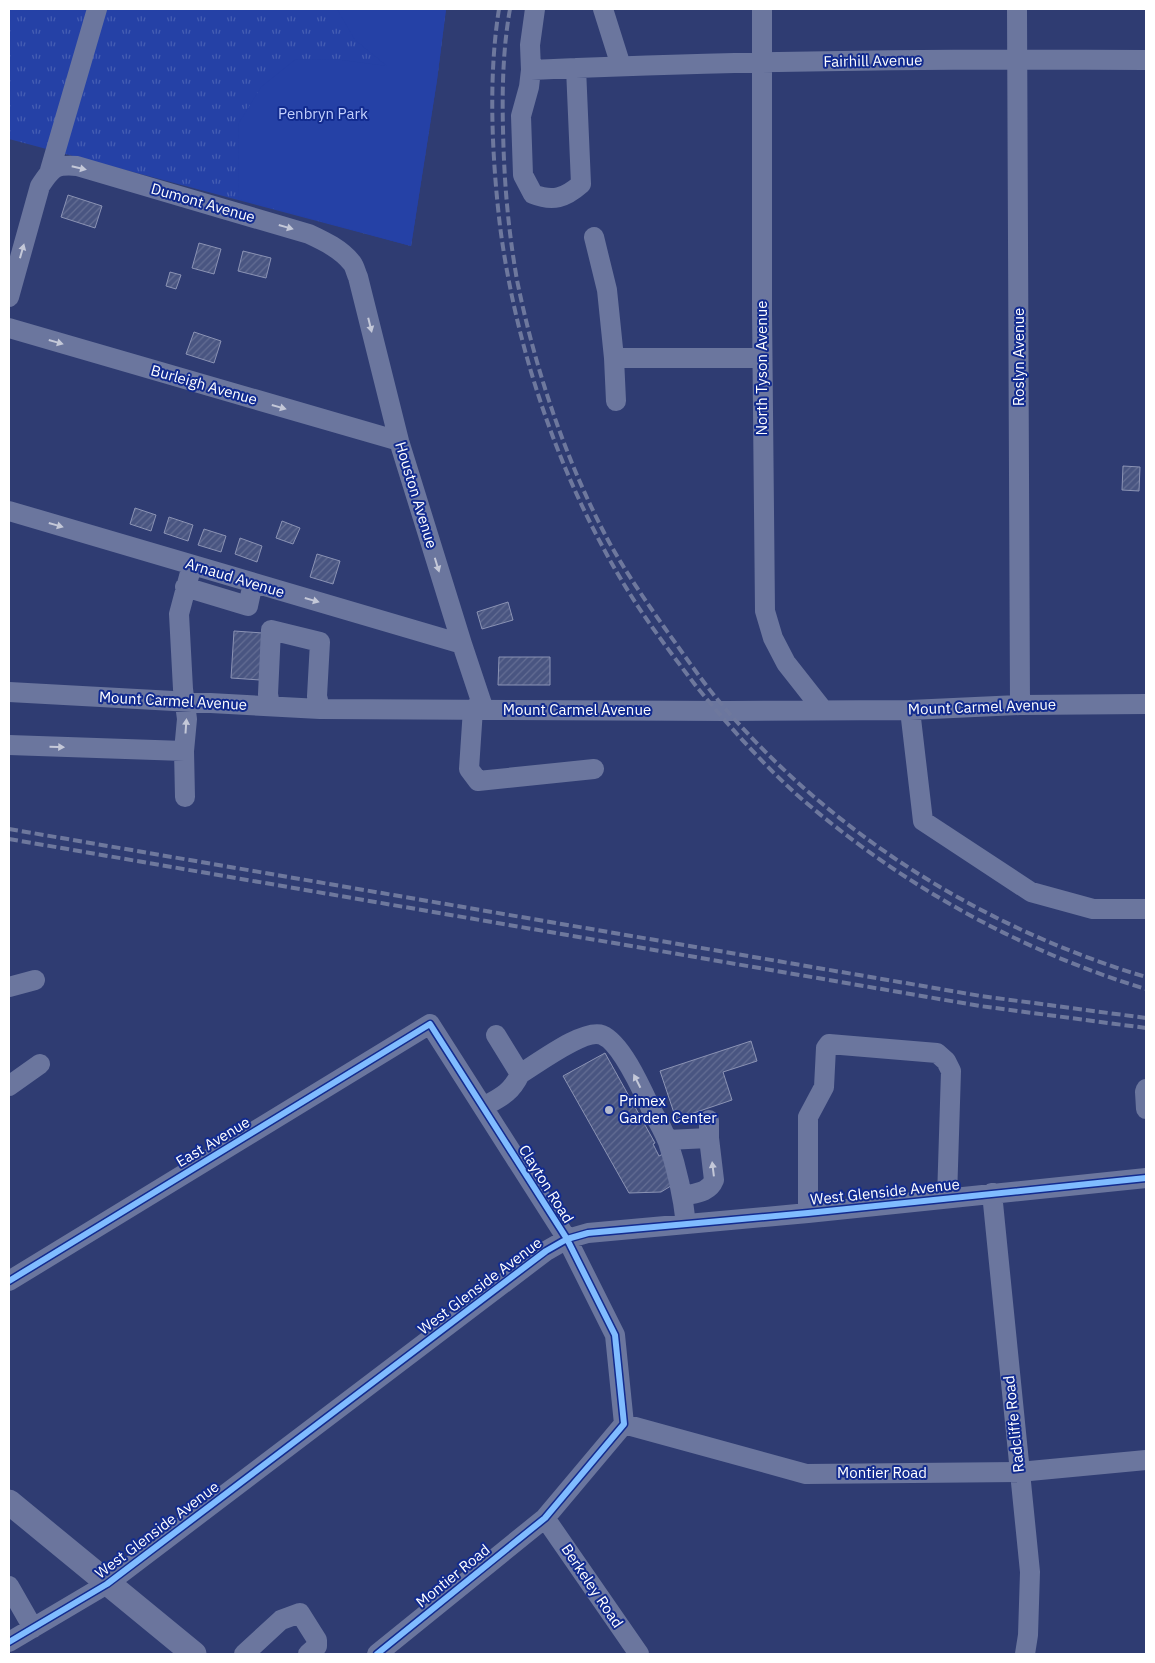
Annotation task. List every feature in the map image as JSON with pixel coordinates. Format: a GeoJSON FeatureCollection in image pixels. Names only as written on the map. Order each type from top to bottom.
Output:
{"type":"FeatureCollection","features":[{"type":"Feature","properties":{"kind":"main road"},"geometry":{"type":"LineString","coordinates":[[11,1510],[108,1584],[194,1654]]}},
{"type":"Feature","properties":{"kind":"street"},"geometry":{"type":"LineString","coordinates":[[9,298],[97,9]]}},
{"type":"Feature","properties":{"kind":"street"},"geometry":{"type":"LineString","coordinates":[[535,9],[530,45],[531,70],[529,87],[521,116],[523,175],[533,194],[543,198],[554,199],[569,194],[581,184],[576,68]]}},
{"type":"Feature","properties":{"kind":"street"},"geometry":{"type":"LineString","coordinates":[[603,9],[621,66]]}},
{"type":"Feature","properties":{"kind":"street","name":"North Tyson Avenue"},"geometry":{"type":"LineString","coordinates":[[762,9],[762,358],[765,611],[773,638],[786,663],[823,710]]}},
{"type":"Feature","properties":{"kind":"street","name":"Roslyn Avenue"},"geometry":{"type":"LineString","coordinates":[[1017,9],[1020,705]]}},
{"type":"Feature","properties":{"kind":"street","name":"Fairhill Avenue"},"geometry":{"type":"LineString","coordinates":[[531,70],[762,63],[1018,59],[1146,60]]}},
{"type":"Feature","properties":{"kind":"street","name":"Dumont Avenue"},"geometry":{"type":"LineString","coordinates":[[45,178],[63,165],[77,166],[309,234],[327,242],[340,252],[352,263],[358,277]]}},
{"type":"Feature","properties":{"kind":"street"},"geometry":{"type":"LineString","coordinates":[[594,237],[607,290],[616,401]]}},
{"type":"Feature","properties":{"kind":"street","name":"Houston Avenue"},"geometry":{"type":"LineString","coordinates":[[358,277],[399,441],[462,644],[478,709]]}},
{"type":"Feature","properties":{"kind":"street","name":"Burleigh Avenue"},"geometry":{"type":"LineString","coordinates":[[9,328],[399,441]]}},
{"type":"Feature","properties":{"kind":"street"},"geometry":{"type":"LineString","coordinates":[[614,358],[762,358]]}},
{"type":"Feature","properties":{"kind":"street","name":"Arnaud Avenue"},"geometry":{"type":"LineString","coordinates":[[9,511],[462,644]]}},
{"type":"Feature","properties":{"kind":"street"},"geometry":{"type":"LineString","coordinates":[[185,797],[184,752],[187,719],[184,702],[179,614],[192,565]]}},
{"type":"Feature","properties":{"kind":"street"},"geometry":{"type":"LineString","coordinates":[[185,587],[248,606],[254,584]]}},
{"type":"Feature","properties":{"kind":"street"},"geometry":{"type":"LineString","coordinates":[[270,706],[268,694],[271,630],[320,642],[317,696],[320,709]]}},
{"type":"Feature","properties":{"kind":"street","name":"Mount Carmel Avenue"},"geometry":{"type":"LineString","coordinates":[[9,692],[320,709],[910,710],[1020,705],[1146,704]]}},
{"type":"Feature","properties":{"kind":"street"},"geometry":{"type":"LineString","coordinates":[[478,709],[469,769],[478,781],[594,769]]}},
{"type":"Feature","properties":{"kind":"street"},"geometry":{"type":"LineString","coordinates":[[910,710],[923,821],[1031,892],[1093,909],[1146,908]]}},
{"type":"Feature","properties":{"kind":"street"},"geometry":{"type":"LineString","coordinates":[[9,745],[184,752]]}},
{"type":"Feature","properties":{"kind":"street"},"geometry":{"type":"LineString","coordinates":[[9,987],[34,980]]}},
{"type":"Feature","properties":{"kind":"street","name":"Clayton Road"},"geometry":{"type":"LineString","coordinates":[[430,1024],[566,1239],[615,1335],[624,1424]]}},
{"type":"Feature","properties":{"kind":"street","name":"East Avenue"},"geometry":{"type":"LineString","coordinates":[[9,1281],[430,1024]]}},
{"type":"Feature","properties":{"kind":"street"},"geometry":{"type":"LineString","coordinates":[[496,1035],[520,1074]]}},
{"type":"Feature","properties":{"kind":"street"},"geometry":{"type":"LineString","coordinates":[[483,1107],[507,1093],[515,1084],[520,1074],[572,1042],[588,1035],[602,1035],[617,1048],[627,1062],[667,1140],[683,1196],[686,1224]]}},
{"type":"Feature","properties":{"kind":"street"},"geometry":{"type":"LineString","coordinates":[[808,1213],[808,1117],[824,1087],[826,1048],[829,1044],[937,1053],[946,1061],[951,1071],[948,1198]]}},
{"type":"Feature","properties":{"kind":"street"},"geometry":{"type":"LineString","coordinates":[[9,1086],[40,1064]]}},
{"type":"Feature","properties":{"kind":"street"},"geometry":{"type":"LineString","coordinates":[[1146,1089],[1146,1109]]}},
{"type":"Feature","properties":{"kind":"street"},"geometry":{"type":"LineString","coordinates":[[667,1140],[709,1129],[713,1184],[704,1191],[683,1196]]}},
{"type":"Feature","properties":{"kind":"street","name":"West Glenside Avenue"},"geometry":{"type":"LineString","coordinates":[[9,1642],[108,1584],[546,1251],[566,1239],[588,1233],[808,1213],[1146,1178]]}},
{"type":"Feature","properties":{"kind":"street","name":"Radcliffe Road"},"geometry":{"type":"LineString","coordinates":[[992,1193],[1030,1572],[1028,1634],[1025,1654]]}},
{"type":"Feature","properties":{"kind":"street"},"geometry":{"type":"LineString","coordinates":[[545,1518],[624,1424]]}},
{"type":"Feature","properties":{"kind":"street","name":"Montier Road"},"geometry":{"type":"LineString","coordinates":[[624,1424],[806,1474],[1019,1472],[1146,1460]]}},
{"type":"Feature","properties":{"kind":"street","name":"Montier Road"},"geometry":{"type":"LineString","coordinates":[[376,1654],[545,1518]]}},
{"type":"Feature","properties":{"kind":"street","name":"Berkeley Road"},"geometry":{"type":"LineString","coordinates":[[545,1518],[639,1654]]}},
{"type":"Feature","properties":{"kind":"street"},"geometry":{"type":"LineString","coordinates":[[9,1586],[33,1628]]}},
{"type":"Feature","properties":{"kind":"street"},"geometry":{"type":"LineString","coordinates":[[244,1654],[281,1620],[300,1613],[317,1640],[317,1646],[308,1654]]}},
{"type":"Feature","properties":{"kind":"green space","name":"Penbryn Park"},"geometry":{"type":"Polygon","coordinates":[[[9,9],[446,9],[411,246],[9,139],[9,9]]]}},
{"type":"Feature","properties":{"kind":"green space"},"geometry":{"type":"Polygon","coordinates":[[[337,9],[446,9],[411,246],[238,199],[239,123],[261,87],[296,59],[342,60],[387,66],[355,40],[337,9]]]}},
{"type":"Feature","properties":{"kind":"building"},"geometry":{"type":"Polygon","coordinates":[[[68,195],[102,206],[95,228],[61,217],[68,195]]]}},
{"type":"Feature","properties":{"kind":"building"},"geometry":{"type":"Polygon","coordinates":[[[199,243],[221,249],[214,274],[192,268],[199,243]]]}},
{"type":"Feature","properties":{"kind":"building"},"geometry":{"type":"Polygon","coordinates":[[[243,251],[271,258],[266,278],[238,271],[243,251]]]}},
{"type":"Feature","properties":{"kind":"building"},"geometry":{"type":"Polygon","coordinates":[[[170,272],[181,275],[176,289],[166,286],[170,272]]]}},
{"type":"Feature","properties":{"kind":"building"},"geometry":{"type":"Polygon","coordinates":[[[194,332],[221,341],[214,363],[186,354],[194,332]]]}},
{"type":"Feature","properties":{"kind":"building"},"geometry":{"type":"Polygon","coordinates":[[[1123,466],[1140,467],[1139,491],[1122,490],[1123,466]]]}},
{"type":"Feature","properties":{"kind":"building"},"geometry":{"type":"Polygon","coordinates":[[[135,508],[156,515],[151,531],[130,524],[135,508]]]}},
{"type":"Feature","properties":{"kind":"building"},"geometry":{"type":"Polygon","coordinates":[[[169,517],[193,525],[188,541],[164,533],[169,517]]]}},
{"type":"Feature","properties":{"kind":"building"},"geometry":{"type":"Polygon","coordinates":[[[282,521],[300,528],[293,544],[276,538],[282,521]]]}},
{"type":"Feature","properties":{"kind":"building"},"geometry":{"type":"Polygon","coordinates":[[[204,529],[226,536],[221,552],[198,545],[204,529]]]}},
{"type":"Feature","properties":{"kind":"building"},"geometry":{"type":"Polygon","coordinates":[[[240,538],[262,546],[257,562],[235,554],[240,538]]]}},
{"type":"Feature","properties":{"kind":"building"},"geometry":{"type":"Polygon","coordinates":[[[317,554],[340,561],[333,584],[310,577],[317,554]]]}},
{"type":"Feature","properties":{"kind":"building"},"geometry":{"type":"Polygon","coordinates":[[[508,602],[513,620],[482,629],[477,612],[508,602]]]}},
{"type":"Feature","properties":{"kind":"building"},"geometry":{"type":"Polygon","coordinates":[[[234,631],[263,633],[260,680],[231,678],[234,631]]]}},
{"type":"Feature","properties":{"kind":"building"},"geometry":{"type":"Polygon","coordinates":[[[499,657],[550,657],[550,685],[498,685],[499,657]]]}},
{"type":"Feature","properties":{"kind":"building"},"geometry":{"type":"Polygon","coordinates":[[[751,1041],[757,1061],[723,1072],[732,1100],[676,1119],[660,1071],[751,1041]]]}},
{"type":"Feature","properties":{"kind":"building","name":"Primex Garden Center"},"geometry":{"type":"Polygon","coordinates":[[[605,1053],[655,1143],[653,1144],[659,1156],[663,1154],[674,1184],[661,1192],[629,1193],[563,1076],[605,1053]]]}},
{"type":"Feature","properties":{"kind":"railway"},"geometry":{"type":"LineString","coordinates":[[499,9],[493,62],[493,145],[500,226],[519,326],[532,376],[548,425],[567,473],[589,520],[639,608],[696,686],[757,755],[796,794],[876,857],[918,885],[1005,934],[1051,955],[1146,989]]}},
{"type":"Feature","properties":{"kind":"railway"},"geometry":{"type":"LineString","coordinates":[[510,9],[504,69],[504,167],[511,242],[524,314],[543,381],[579,480],[609,542],[635,585],[695,671],[729,713],[772,759],[818,801],[868,839],[919,874],[973,906],[1029,933],[1087,957],[1146,977]]}},
{"type":"Feature","properties":{"kind":"railway"},"geometry":{"type":"LineString","coordinates":[[9,829],[981,996],[1146,1018]]}},
{"type":"Feature","properties":{"kind":"railway"},"geometry":{"type":"LineString","coordinates":[[9,839],[980,1006],[1146,1028]]}},
{"type":"Feature","properties":{"kind":"cycle path"},"geometry":{"type":"LineString","coordinates":[[9,1281],[430,1024],[567,1239],[615,1335],[624,1424],[545,1518],[377,1654]]}},
{"type":"Feature","properties":{"kind":"cycle path"},"geometry":{"type":"LineString","coordinates":[[9,1642],[107,1584],[546,1251],[567,1239],[588,1233],[808,1213],[1146,1178]]}},
{"type":"Feature","properties":{"kind":"place","name":"Primex Garden Center"},"geometry":{"type":"Point","coordinates":[609,1110]}}]}
